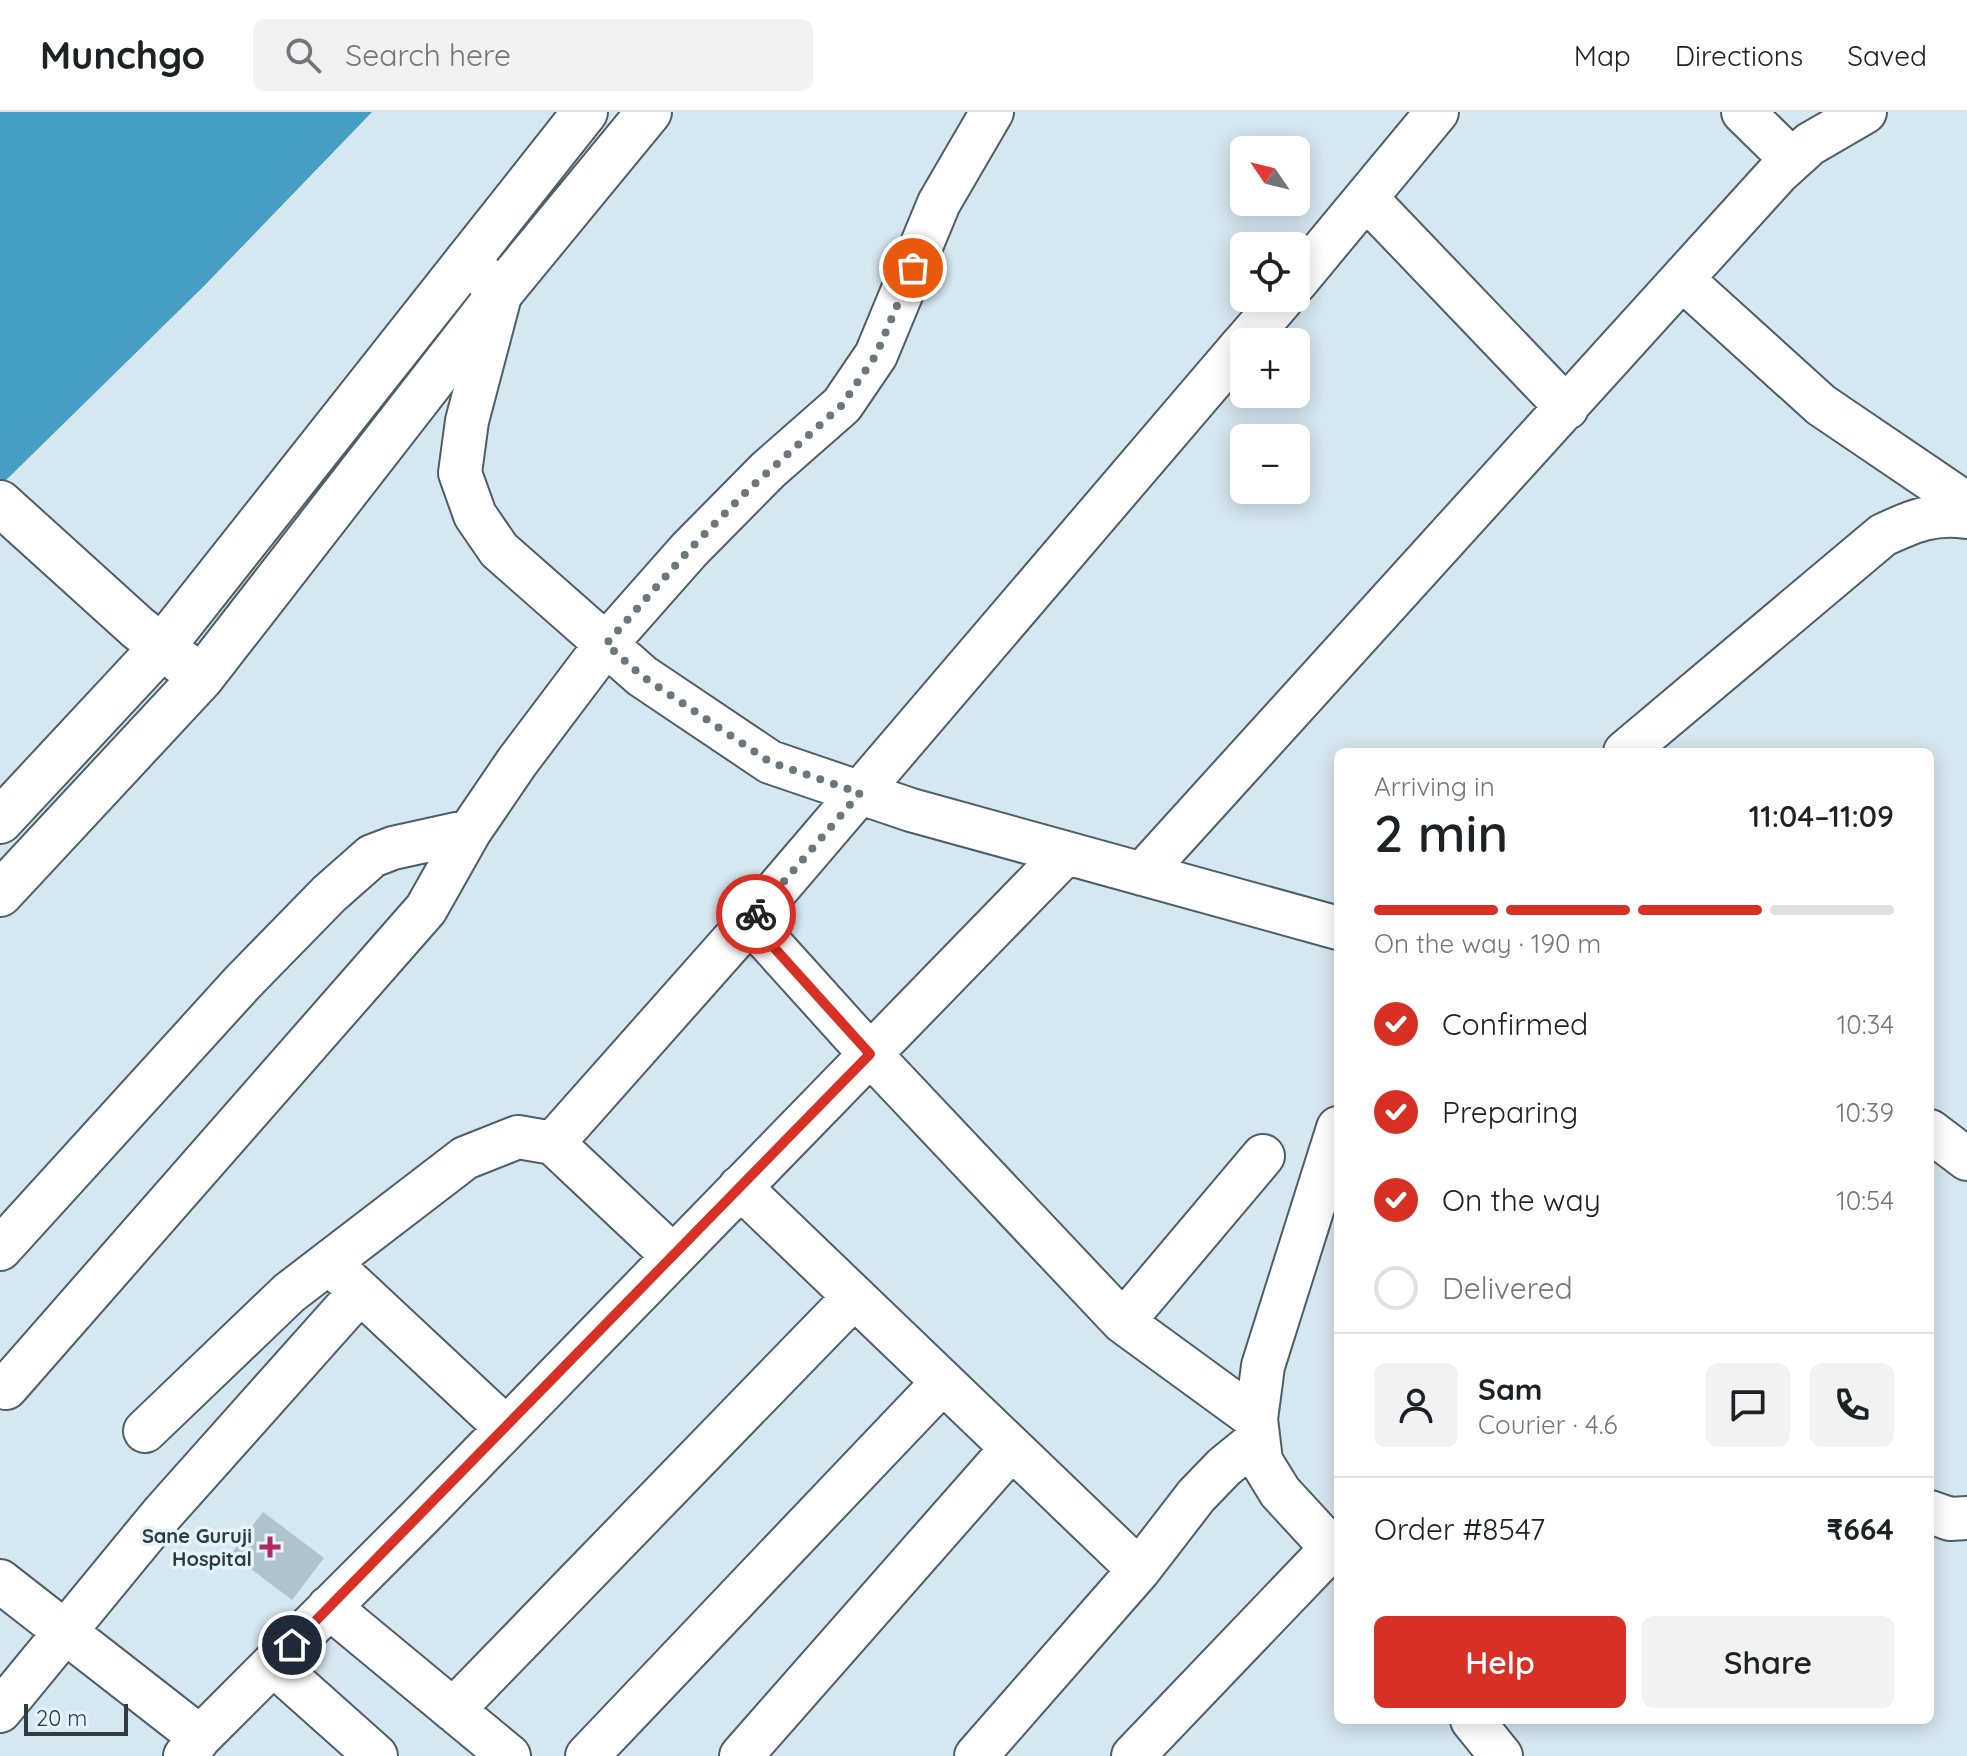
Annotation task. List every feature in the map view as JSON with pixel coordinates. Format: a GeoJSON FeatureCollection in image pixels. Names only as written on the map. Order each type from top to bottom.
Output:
{"type":"FeatureCollection","features":[{"type":"Feature","properties":{"kind":"street"},"geometry":{"type":"LineString","coordinates":[[0,821],[466,261],[585,112]]}},
{"type":"Feature","properties":{"kind":"street"},"geometry":{"type":"LineString","coordinates":[[0,894],[201,678],[501,292],[649,112]]}},
{"type":"Feature","properties":{"kind":"street"},"geometry":{"type":"LineString","coordinates":[[6,1388],[406,933],[440,887],[470,831],[517,762],[606,644],[689,550],[745,493],[842,405],[876,355],[939,203],[992,112]]}},
{"type":"Feature","properties":{"kind":"street"},"geometry":{"type":"LineString","coordinates":[[1310,266],[1437,112]]}},
{"type":"Feature","properties":{"kind":"street"},"geometry":{"type":"LineString","coordinates":[[1743,112],[1792,160]]}},
{"type":"Feature","properties":{"kind":"street"},"geometry":{"type":"LineString","coordinates":[[1142,874],[1778,173],[1810,144],[1865,112]]}},
{"type":"Feature","properties":{"kind":"street"},"geometry":{"type":"LineString","coordinates":[[1367,199],[1567,408]]}},
{"type":"Feature","properties":{"kind":"street"},"geometry":{"type":"LineString","coordinates":[[466,261],[501,292]]}},
{"type":"Feature","properties":{"kind":"street"},"geometry":{"type":"LineString","coordinates":[[1630,748],[1883,535],[1911,521],[1946,514],[1966,504],[1821,405],[1682,279]]}},
{"type":"Feature","properties":{"kind":"street"},"geometry":{"type":"LineString","coordinates":[[501,292],[467,421],[460,473],[475,515],[499,550],[642,676],[770,762],[911,810],[1334,927]]}},
{"type":"Feature","properties":{"kind":"street"},"geometry":{"type":"LineString","coordinates":[[1257,328],[1271,312]]}},
{"type":"Feature","properties":{"kind":"street"},"geometry":{"type":"LineString","coordinates":[[553,1143],[750,921],[1230,359]]}},
{"type":"Feature","properties":{"kind":"street"},"geometry":{"type":"LineString","coordinates":[[0,503],[150,638],[201,678]]}},
{"type":"Feature","properties":{"kind":"street"},"geometry":{"type":"LineString","coordinates":[[0,1249],[243,982],[329,894],[372,856],[393,848],[470,831]]}},
{"type":"Feature","properties":{"kind":"street"},"geometry":{"type":"LineString","coordinates":[[0,1581],[65,1632],[192,1747],[1066,853]]}},
{"type":"Feature","properties":{"kind":"street"},"geometry":{"type":"LineString","coordinates":[[750,921],[870,1054],[1123,1322],[1256,1429]]}},
{"type":"Feature","properties":{"kind":"street"},"geometry":{"type":"LineString","coordinates":[[1934,1134],[1967,1159]]}},
{"type":"Feature","properties":{"kind":"street"},"geometry":{"type":"LineString","coordinates":[[145,1431],[289,1293],[465,1158],[518,1137],[553,1143],[673,1256]]}},
{"type":"Feature","properties":{"kind":"street"},"geometry":{"type":"LineString","coordinates":[[1334,1141],[1263,1366],[1256,1429],[1261,1461],[1280,1492],[1334,1551]]}},
{"type":"Feature","properties":{"kind":"street"},"geometry":{"type":"LineString","coordinates":[[1123,1322],[1263,1156]]}},
{"type":"Feature","properties":{"kind":"street"},"geometry":{"type":"LineString","coordinates":[[740,1187],[1139,1570]]}},
{"type":"Feature","properties":{"kind":"street"},"geometry":{"type":"LineString","coordinates":[[329,1263],[506,1428]]}},
{"type":"Feature","properties":{"kind":"street"},"geometry":{"type":"LineString","coordinates":[[0,1711],[162,1514],[360,1292]]}},
{"type":"Feature","properties":{"kind":"street"},"geometry":{"type":"LineString","coordinates":[[453,1710],[854,1297]]}},
{"type":"Feature","properties":{"kind":"street"},"geometry":{"type":"LineString","coordinates":[[587,1756],[943,1382]]}},
{"type":"Feature","properties":{"kind":"street"},"geometry":{"type":"LineString","coordinates":[[976,1756],[1139,1570],[1196,1496],[1256,1429]]}},
{"type":"Feature","properties":{"kind":"street"},"geometry":{"type":"LineString","coordinates":[[741,1756],[1012,1448]]}},
{"type":"Feature","properties":{"kind":"street"},"geometry":{"type":"LineString","coordinates":[[1934,1513],[1950,1519],[1967,1518]]}},
{"type":"Feature","properties":{"kind":"street"},"geometry":{"type":"LineString","coordinates":[[1133,1756],[1334,1553]]}},
{"type":"Feature","properties":{"kind":"street"},"geometry":{"type":"LineString","coordinates":[[329,1607],[509,1756]]}},
{"type":"Feature","properties":{"kind":"street"},"geometry":{"type":"LineString","coordinates":[[273,1664],[376,1756]]}},
{"type":"Feature","properties":{"kind":"water"},"geometry":{"type":"Polygon","coordinates":[[[0,112],[372,112],[204,286],[0,486],[0,112]]]}},
{"type":"Feature","properties":{"kind":"building"},"geometry":{"type":"Polygon","coordinates":[[[263,1512],[324,1558],[292,1600],[231,1554],[263,1512]]]}},
{"type":"Feature","properties":{"kind":"way so far"},"geometry":{"type":"LineString","coordinates":[[756,914],[860,793],[770,762],[642,676],[606,644],[689,550],[748,490],[842,405],[876,355],[913,268]]}},
{"type":"Feature","properties":{"kind":"place","name":"Sane Guruji Hospital"},"geometry":{"type":"Point","coordinates":[270,1547]}},
{"type":"Feature","properties":{"kind":"route"},"geometry":{"type":"LineString","coordinates":[[292,1645],[870,1054],[750,921],[756,914]]}}]}
